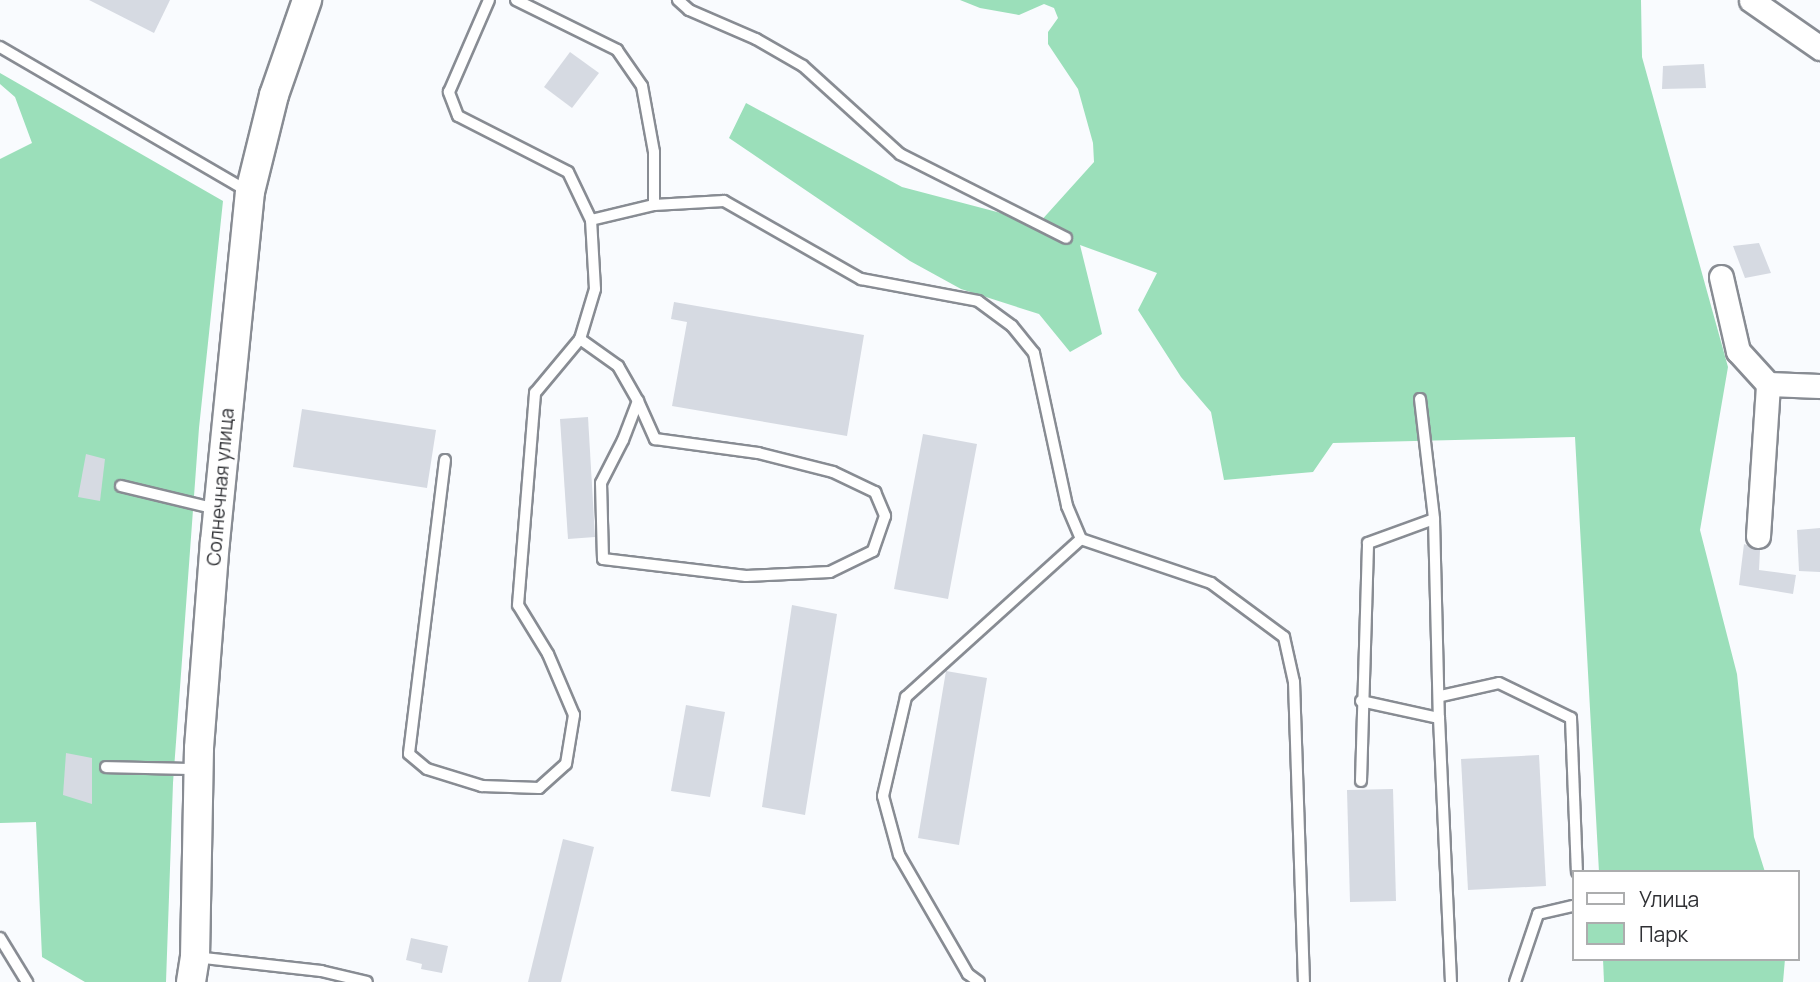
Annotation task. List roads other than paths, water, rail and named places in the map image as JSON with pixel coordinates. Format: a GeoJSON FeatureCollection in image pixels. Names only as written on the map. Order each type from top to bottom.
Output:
{"type":"FeatureCollection","features":[{"type":"Feature","properties":{"kind":"street","name":"Солнечная улица"},"geometry":{"type":"LineString","coordinates":[[193,969],[199,769],[218,510],[250,192],[274,95],[307,0]]}},
{"type":"Feature","properties":{"kind":"street"},"geometry":{"type":"LineString","coordinates":[[1751,0],[1820,48]]}},
{"type":"Feature","properties":{"kind":"street"},"geometry":{"type":"LineString","coordinates":[[1721,277],[1738,351],[1768,384],[1820,386]]}},
{"type":"Feature","properties":{"kind":"street"},"geometry":{"type":"LineString","coordinates":[[1758,536],[1768,384]]}},
{"type":"Feature","properties":{"kind":"lane"},"geometry":{"type":"LineString","coordinates":[[445,460],[409,754],[427,769],[482,786],[539,788],[566,764],[574,715],[548,654],[519,605],[535,393],[580,339],[595,289],[591,220],[568,172],[458,116],[449,92],[489,0]]}},
{"type":"Feature","properties":{"kind":"lane"},"geometry":{"type":"LineString","coordinates":[[516,0],[617,50],[642,86],[654,152],[654,205]]}},
{"type":"Feature","properties":{"kind":"lane"},"geometry":{"type":"LineString","coordinates":[[678,0],[689,10],[756,39],[803,66],[900,154],[1066,238]]}},
{"type":"Feature","properties":{"kind":"lane"},"geometry":{"type":"LineString","coordinates":[[0,47],[250,192]]}},
{"type":"Feature","properties":{"kind":"lane"},"geometry":{"type":"LineString","coordinates":[[591,220],[654,205],[724,201],[861,279],[978,301],[1012,326],[1034,353],[1067,506],[1081,539],[1211,583],[1284,637],[1294,682],[1304,982]]}},
{"type":"Feature","properties":{"kind":"lane"},"geometry":{"type":"LineString","coordinates":[[580,339],[618,366],[638,401],[655,439],[758,453],[833,472],[875,492],[886,516],[873,551],[830,572],[746,576],[603,559],[601,484],[623,440],[638,401]]}},
{"type":"Feature","properties":{"kind":"lane"},"geometry":{"type":"LineString","coordinates":[[1420,399],[1434,519],[1441,696],[1439,718],[1451,982]]}},
{"type":"Feature","properties":{"kind":"lane"},"geometry":{"type":"LineString","coordinates":[[121,486],[218,510]]}},
{"type":"Feature","properties":{"kind":"lane"},"geometry":{"type":"LineString","coordinates":[[1361,781],[1361,701],[1368,543],[1434,519]]}},
{"type":"Feature","properties":{"kind":"lane"},"geometry":{"type":"LineString","coordinates":[[979,982],[968,974],[899,855],[883,796],[903,709],[906,697],[1081,539]]}},
{"type":"Feature","properties":{"kind":"lane"},"geometry":{"type":"LineString","coordinates":[[1441,696],[1499,683],[1571,718],[1577,870]]}},
{"type":"Feature","properties":{"kind":"lane"},"geometry":{"type":"LineString","coordinates":[[1361,701],[1439,718]]}},
{"type":"Feature","properties":{"kind":"lane"},"geometry":{"type":"LineString","coordinates":[[106,767],[199,769]]}},
{"type":"Feature","properties":{"kind":"lane"},"geometry":{"type":"LineString","coordinates":[[1515,982],[1538,914],[1572,906]]}},
{"type":"Feature","properties":{"kind":"lane"},"geometry":{"type":"LineString","coordinates":[[0,938],[27,982]]}},
{"type":"Feature","properties":{"kind":"lane"},"geometry":{"type":"LineString","coordinates":[[193,969],[321,971],[367,982]]}}]}
